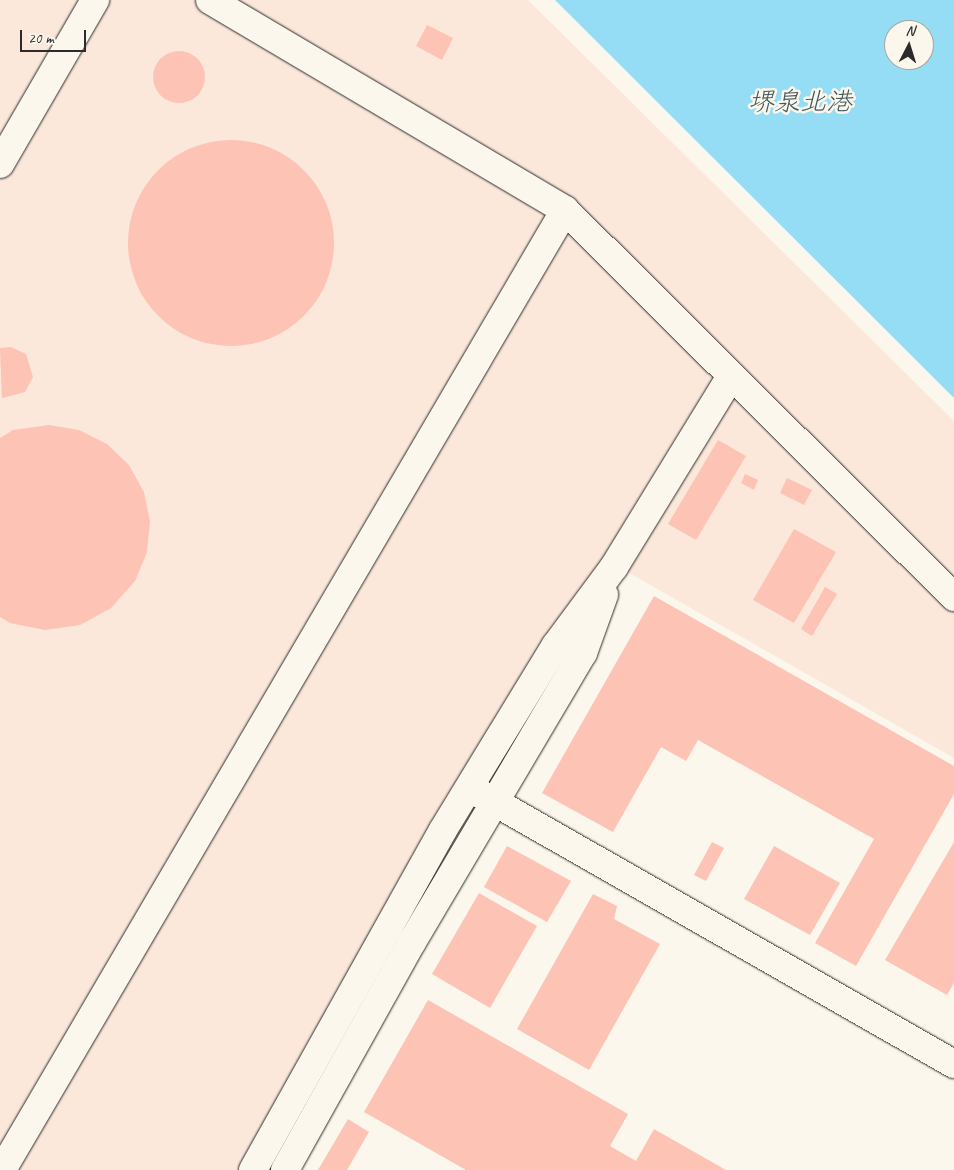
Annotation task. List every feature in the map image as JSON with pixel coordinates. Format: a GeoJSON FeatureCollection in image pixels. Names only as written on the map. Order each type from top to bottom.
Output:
{"type":"FeatureCollection","features":[{"type":"Feature","properties":{"kind":"street"},"geometry":{"type":"LineString","coordinates":[[0,164],[96,0]]}},
{"type":"Feature","properties":{"kind":"street"},"geometry":{"type":"LineString","coordinates":[[210,0],[565,210],[954,597]]}},
{"type":"Feature","properties":{"kind":"street"},"geometry":{"type":"LineString","coordinates":[[2,1170],[9,1139],[565,210]]}},
{"type":"Feature","properties":{"kind":"street"},"geometry":{"type":"LineString","coordinates":[[253,1170],[331,1026],[469,787],[556,645],[614,567],[731,376]]}},
{"type":"Feature","properties":{"kind":"street"},"geometry":{"type":"LineString","coordinates":[[285,1170],[494,801],[583,653],[614,567]]}},
{"type":"Feature","properties":{"kind":"street"},"geometry":{"type":"LineString","coordinates":[[469,787],[954,1064]]}},
{"type":"Feature","properties":{"kind":"shaded area"},"geometry":{"type":"Polygon","coordinates":[[[0,0],[528,0],[954,421],[954,758],[603,558],[245,1170],[0,1170],[0,0]]]}},
{"type":"Feature","properties":{"kind":"water","name":"堺泉北港"},"geometry":{"type":"Polygon","coordinates":[[[555,0],[954,0],[954,398],[555,0]]]}},
{"type":"Feature","properties":{"kind":"building"},"geometry":{"type":"Polygon","coordinates":[[[427,25],[453,38],[442,60],[416,46],[427,25]]]}},
{"type":"Feature","properties":{"kind":"building"},"geometry":{"type":"Polygon","coordinates":[[[179,51],[193,55],[201,63],[205,77],[201,91],[193,99],[179,103],[165,99],[157,91],[153,77],[157,63],[165,55],[179,51]]]}},
{"type":"Feature","properties":{"kind":"building"},"geometry":{"type":"Polygon","coordinates":[[[221,140],[241,140],[261,144],[280,152],[304,170],[322,194],[330,213],[334,243],[330,273],[322,292],[304,316],[280,334],[261,342],[241,346],[221,346],[201,342],[182,334],[166,323],[151,308],[140,292],[132,273],[128,253],[128,233],[132,213],[140,194],[151,178],[166,163],[182,152],[201,144],[221,140]]]}},
{"type":"Feature","properties":{"kind":"building"},"geometry":{"type":"Polygon","coordinates":[[[11,347],[26,354],[33,377],[25,392],[2,398],[0,348],[11,347]]]}},
{"type":"Feature","properties":{"kind":"building"},"geometry":{"type":"Polygon","coordinates":[[[49,425],[79,430],[107,444],[129,465],[144,492],[150,522],[147,552],[135,581],[111,608],[80,625],[45,630],[10,623],[0,617],[0,438],[13,430],[49,425]]]}},
{"type":"Feature","properties":{"kind":"building"},"geometry":{"type":"Polygon","coordinates":[[[718,440],[746,456],[696,540],[668,524],[718,440]]]}},
{"type":"Feature","properties":{"kind":"building"},"geometry":{"type":"Polygon","coordinates":[[[745,474],[758,480],[754,490],[741,483],[745,474]]]}},
{"type":"Feature","properties":{"kind":"building"},"geometry":{"type":"Polygon","coordinates":[[[787,478],[812,490],[804,505],[780,493],[787,478]]]}},
{"type":"Feature","properties":{"kind":"building"},"geometry":{"type":"Polygon","coordinates":[[[794,529],[836,552],[794,623],[753,600],[794,529]]]}},
{"type":"Feature","properties":{"kind":"building"},"geometry":{"type":"Polygon","coordinates":[[[825,587],[837,594],[812,636],[801,629],[825,587]]]}},
{"type":"Feature","properties":{"kind":"building"},"geometry":{"type":"Polygon","coordinates":[[[654,596],[954,766],[954,794],[856,966],[815,943],[874,839],[698,740],[686,761],[661,747],[613,832],[542,793],[654,596]]]}},
{"type":"Feature","properties":{"kind":"building"},"geometry":{"type":"Polygon","coordinates":[[[712,842],[724,848],[706,881],[694,875],[712,842]]]}},
{"type":"Feature","properties":{"kind":"building"},"geometry":{"type":"Polygon","coordinates":[[[954,842],[954,983],[947,995],[885,960],[954,842]]]}},
{"type":"Feature","properties":{"kind":"building"},"geometry":{"type":"Polygon","coordinates":[[[507,846],[571,881],[547,922],[484,887],[507,846]]]}},
{"type":"Feature","properties":{"kind":"building"},"geometry":{"type":"Polygon","coordinates":[[[774,846],[840,883],[810,935],[744,899],[774,846]]]}},
{"type":"Feature","properties":{"kind":"building"},"geometry":{"type":"Polygon","coordinates":[[[479,893],[537,926],[490,1008],[432,974],[479,893]]]}},
{"type":"Feature","properties":{"kind":"building"},"geometry":{"type":"Polygon","coordinates":[[[593,894],[617,906],[614,919],[660,944],[589,1070],[517,1029],[593,894]]]}},
{"type":"Feature","properties":{"kind":"building"},"geometry":{"type":"Polygon","coordinates":[[[428,1000],[628,1114],[610,1146],[636,1161],[654,1129],[726,1170],[466,1170],[364,1112],[428,1000]]]}},
{"type":"Feature","properties":{"kind":"building"},"geometry":{"type":"Polygon","coordinates":[[[348,1119],[369,1132],[347,1170],[318,1170],[348,1119]]]}}]}
